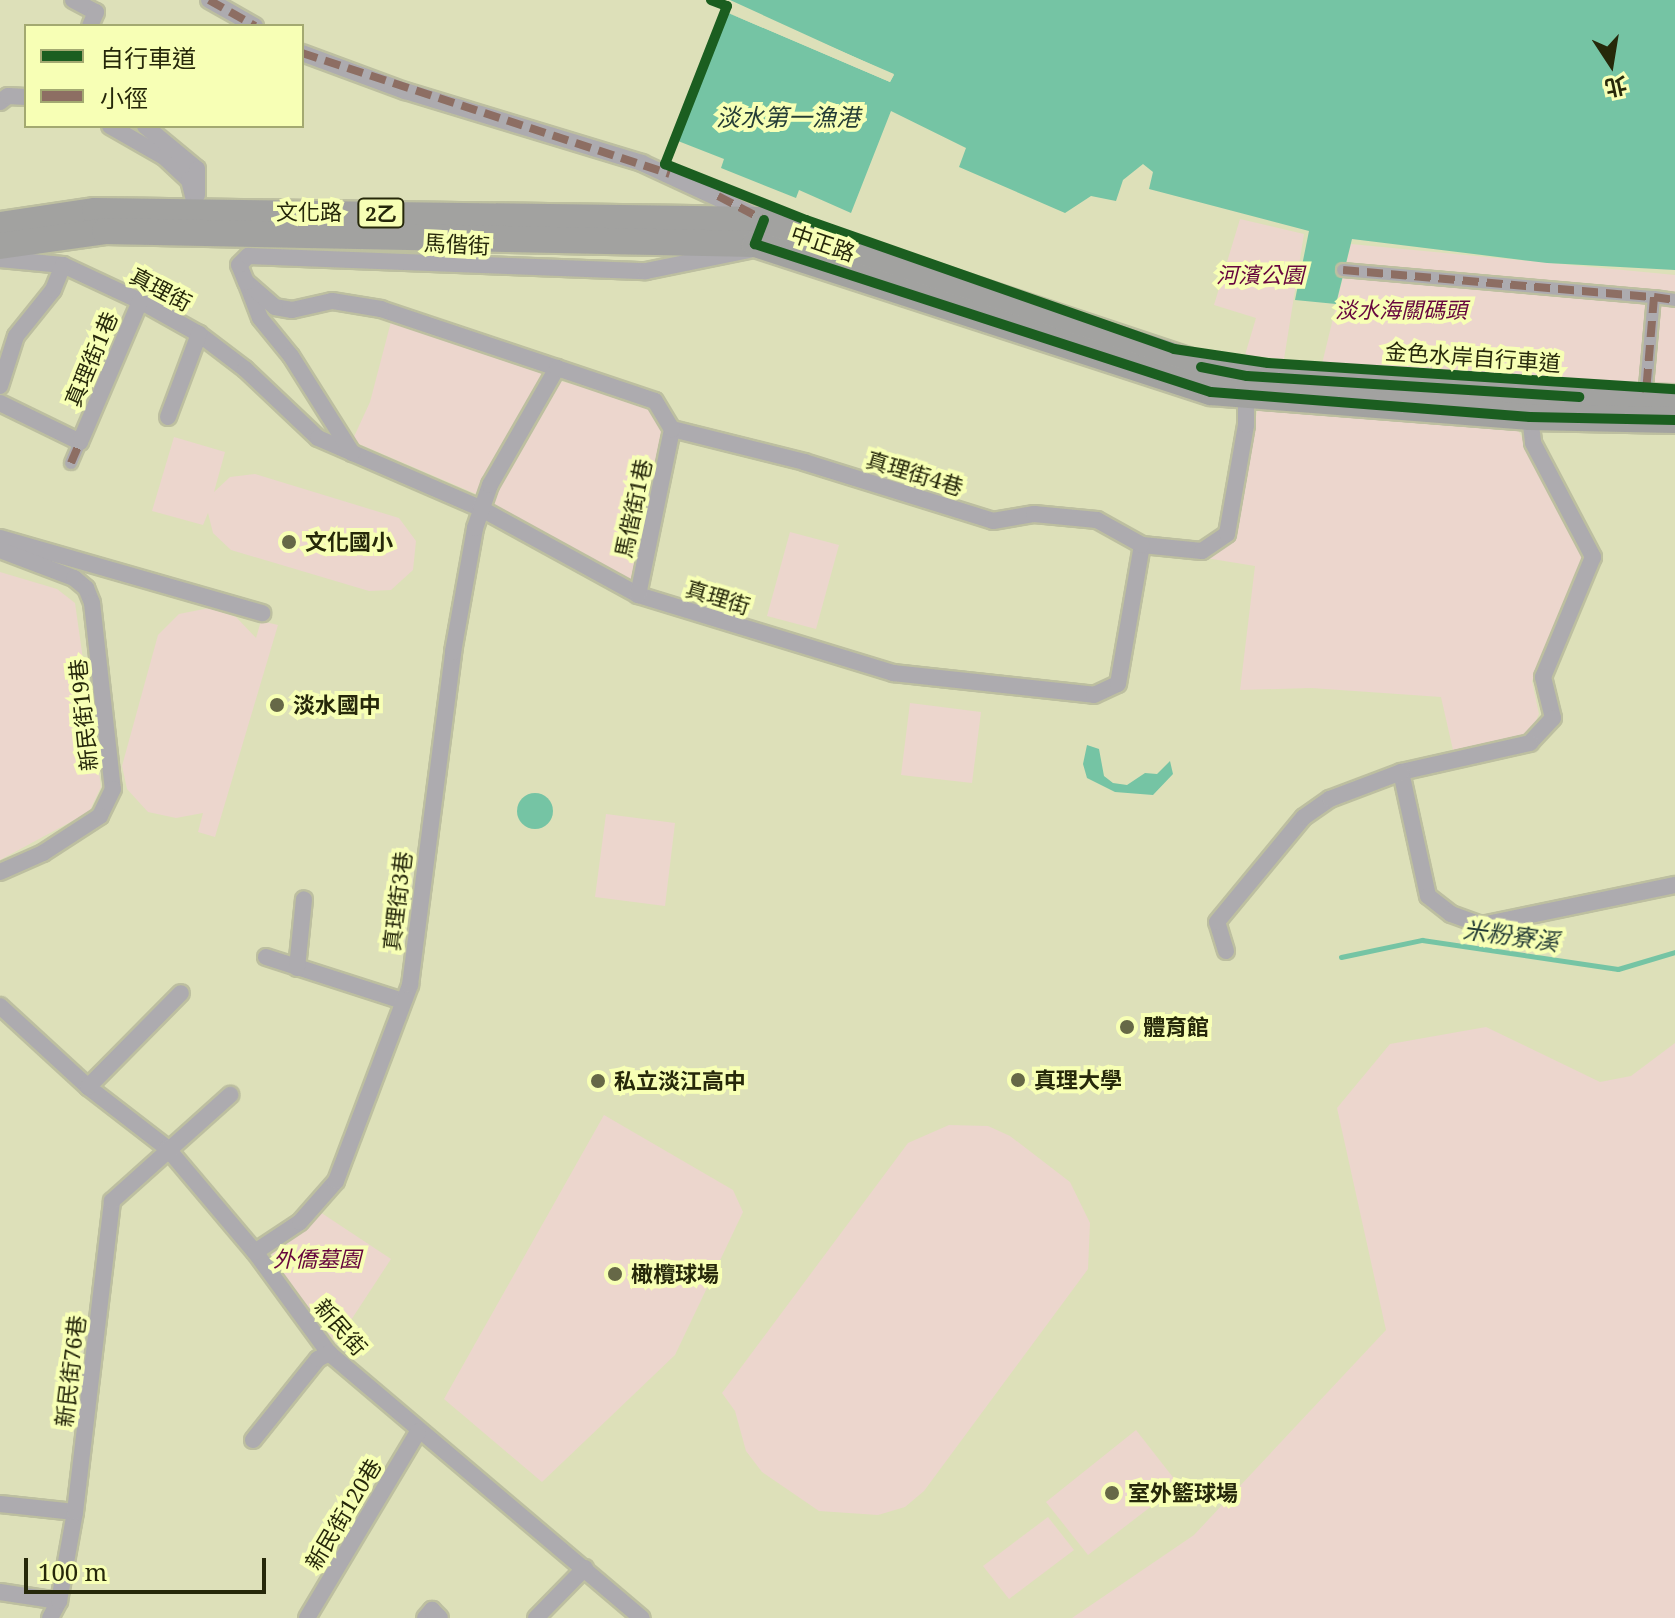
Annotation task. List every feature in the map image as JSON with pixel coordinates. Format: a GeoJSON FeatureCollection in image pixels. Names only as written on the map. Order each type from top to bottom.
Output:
{"type":"FeatureCollection","features":[{"type":"Feature","properties":{"kind":"main road","name":"文化路"},"geometry":{"type":"LineString","coordinates":[[0,225],[95,211],[759,232]]}},
{"type":"Feature","properties":{"kind":"main road","name":"文化路"},"geometry":{"type":"LineString","coordinates":[[0,246],[105,231],[759,232]]}},
{"type":"Feature","properties":{"kind":"main road","name":"中正路"},"geometry":{"type":"LineString","coordinates":[[759,232],[1156,377],[1530,417],[1675,420]]}},
{"type":"Feature","properties":{"kind":"main road","name":"中正路"},"geometry":{"type":"LineString","coordinates":[[1246,386],[1675,398]]}},
{"type":"Feature","properties":{"kind":"street"},"geometry":{"type":"LineString","coordinates":[[73,0],[97,13]]}},
{"type":"Feature","properties":{"kind":"street"},"geometry":{"type":"LineString","coordinates":[[209,0],[251,24]]}},
{"type":"Feature","properties":{"kind":"street","name":"中正路"},"geometry":{"type":"LineString","coordinates":[[304,54],[405,91],[642,163],[759,232]]}},
{"type":"Feature","properties":{"kind":"street"},"geometry":{"type":"LineString","coordinates":[[0,102],[8,96],[24,97]]}},
{"type":"Feature","properties":{"kind":"street"},"geometry":{"type":"LineString","coordinates":[[113,128],[164,157],[189,180],[197,212]]}},
{"type":"Feature","properties":{"kind":"street"},"geometry":{"type":"LineString","coordinates":[[147,128],[197,169],[197,212]]}},
{"type":"Feature","properties":{"kind":"street","name":"馬偕街"},"geometry":{"type":"LineString","coordinates":[[246,282],[239,265],[248,256],[646,271],[744,254],[759,232]]}},
{"type":"Feature","properties":{"kind":"street","name":"真理街"},"geometry":{"type":"LineString","coordinates":[[0,259],[63,265],[140,301],[199,334],[245,369],[318,438],[480,508],[638,595],[893,673],[1094,695],[1118,684],[1142,545]]}},
{"type":"Feature","properties":{"kind":"street"},"geometry":{"type":"LineString","coordinates":[[0,386],[16,336],[53,290],[63,265]]}},
{"type":"Feature","properties":{"kind":"street"},"geometry":{"type":"LineString","coordinates":[[1343,270],[1675,300]]}},
{"type":"Feature","properties":{"kind":"street"},"geometry":{"type":"LineString","coordinates":[[246,282],[275,307],[292,310],[332,301],[381,309],[655,401],[672,429]]}},
{"type":"Feature","properties":{"kind":"street"},"geometry":{"type":"LineString","coordinates":[[246,282],[260,318],[291,356],[353,454]]}},
{"type":"Feature","properties":{"kind":"street"},"geometry":{"type":"LineString","coordinates":[[1645,398],[1654,297]]}},
{"type":"Feature","properties":{"kind":"street","name":"真理街1巷"},"geometry":{"type":"LineString","coordinates":[[0,403],[80,442],[140,301]]}},
{"type":"Feature","properties":{"kind":"street"},"geometry":{"type":"LineString","coordinates":[[168,417],[199,334]]}},
{"type":"Feature","properties":{"kind":"street","name":"真理街3巷"},"geometry":{"type":"LineString","coordinates":[[255,1252],[300,1222],[336,1181],[410,985],[453,652],[480,508],[557,368]]}},
{"type":"Feature","properties":{"kind":"street"},"geometry":{"type":"LineString","coordinates":[[1142,545],[1202,551],[1227,534],[1246,425],[1246,386]]}},
{"type":"Feature","properties":{"kind":"street"},"geometry":{"type":"LineString","coordinates":[[1226,951],[1217,922],[1304,817],[1330,799],[1401,772],[1530,743],[1553,718],[1543,677],[1593,557],[1533,443],[1530,417]]}},
{"type":"Feature","properties":{"kind":"street","name":"真理街4巷"},"geometry":{"type":"LineString","coordinates":[[672,429],[804,462],[993,521],[1034,514],[1097,520],[1142,545]]}},
{"type":"Feature","properties":{"kind":"street","name":"馬偕街1巷"},"geometry":{"type":"LineString","coordinates":[[638,595],[672,429]]}},
{"type":"Feature","properties":{"kind":"street"},"geometry":{"type":"LineString","coordinates":[[71,463],[80,442]]}},
{"type":"Feature","properties":{"kind":"street"},"geometry":{"type":"LineString","coordinates":[[0,538],[262,613]]}},
{"type":"Feature","properties":{"kind":"street","name":"新民街19巷"},"geometry":{"type":"LineString","coordinates":[[0,550],[74,578],[86,588],[92,603],[113,789],[100,816],[43,853],[0,872]]}},
{"type":"Feature","properties":{"kind":"street"},"geometry":{"type":"LineString","coordinates":[[1401,772],[1428,896],[1451,914],[1482,925],[1675,885]]}},
{"type":"Feature","properties":{"kind":"street"},"geometry":{"type":"LineString","coordinates":[[297,968],[304,899]]}},
{"type":"Feature","properties":{"kind":"street"},"geometry":{"type":"LineString","coordinates":[[266,957],[403,1001]]}},
{"type":"Feature","properties":{"kind":"street"},"geometry":{"type":"LineString","coordinates":[[88,1087],[181,993]]}},
{"type":"Feature","properties":{"kind":"street","name":"新民街"},"geometry":{"type":"LineString","coordinates":[[0,1006],[88,1087],[167,1148],[255,1252],[329,1353],[418,1432],[585,1568],[635,1616]]}},
{"type":"Feature","properties":{"kind":"street","name":"新民街76巷"},"geometry":{"type":"LineString","coordinates":[[50,1618],[59,1601],[75,1512],[112,1201],[167,1148],[230,1095]]}},
{"type":"Feature","properties":{"kind":"street"},"geometry":{"type":"LineString","coordinates":[[253,1440],[318,1359],[329,1353]]}},
{"type":"Feature","properties":{"kind":"street","name":"新民街120巷"},"geometry":{"type":"LineString","coordinates":[[307,1618],[418,1432]]}},
{"type":"Feature","properties":{"kind":"street"},"geometry":{"type":"LineString","coordinates":[[0,1504],[75,1512]]}},
{"type":"Feature","properties":{"kind":"street"},"geometry":{"type":"LineString","coordinates":[[536,1618],[585,1568]]}},
{"type":"Feature","properties":{"kind":"street"},"geometry":{"type":"LineString","coordinates":[[0,1592],[59,1601]]}},
{"type":"Feature","properties":{"kind":"street"},"geometry":{"type":"LineString","coordinates":[[425,1618],[432,1610],[440,1618]]}},
{"type":"Feature","properties":{"kind":"green space","name":"河濱公園"},"geometry":{"type":"Polygon","coordinates":[[[1240,219],[1304,234],[1284,359],[1245,355],[1256,318],[1214,305],[1240,219]]]}},
{"type":"Feature","properties":{"kind":"green space","name":"淡水海關碼頭"},"geometry":{"type":"Polygon","coordinates":[[[1351,244],[1675,275],[1675,389],[1322,364],[1351,244]]]}},
{"type":"Feature","properties":{"kind":"green space"},"geometry":{"type":"Polygon","coordinates":[[[392,318],[546,370],[476,494],[352,441],[370,402],[392,318]]]}},
{"type":"Feature","properties":{"kind":"green space"},"geometry":{"type":"Polygon","coordinates":[[[560,381],[657,406],[663,422],[664,438],[630,588],[496,509],[491,497],[560,381]]]}},
{"type":"Feature","properties":{"kind":"green space"},"geometry":{"type":"Polygon","coordinates":[[[1258,408],[1517,428],[1585,560],[1532,681],[1539,714],[1530,734],[1453,750],[1441,697],[1311,688],[1240,690],[1255,566],[1206,558],[1228,539],[1258,408]]]}},
{"type":"Feature","properties":{"kind":"green space"},"geometry":{"type":"Polygon","coordinates":[[[174,437],[225,452],[214,492],[230,477],[255,474],[399,518],[416,541],[413,570],[391,590],[369,591],[231,550],[213,533],[208,513],[203,525],[152,511],[174,437]]]}},
{"type":"Feature","properties":{"kind":"green space"},"geometry":{"type":"Polygon","coordinates":[[[790,532],[839,545],[816,629],[767,616],[790,532]]]}},
{"type":"Feature","properties":{"kind":"green space"},"geometry":{"type":"Polygon","coordinates":[[[0,572],[57,589],[75,603],[101,787],[89,812],[0,860],[0,572]]]}},
{"type":"Feature","properties":{"kind":"green space"},"geometry":{"type":"Polygon","coordinates":[[[209,608],[236,617],[256,638],[261,621],[278,625],[215,837],[198,832],[203,813],[176,818],[148,812],[127,789],[122,766],[158,635],[179,614],[209,608]]]}},
{"type":"Feature","properties":{"kind":"green space"},"geometry":{"type":"Polygon","coordinates":[[[910,703],[981,712],[972,783],[901,775],[910,703]]]}},
{"type":"Feature","properties":{"kind":"green space"},"geometry":{"type":"Polygon","coordinates":[[[606,814],[675,823],[665,906],[595,897],[606,814]]]}},
{"type":"Feature","properties":{"kind":"green space"},"geometry":{"type":"Polygon","coordinates":[[[1486,1027],[1600,1082],[1631,1076],[1675,1043],[1675,1618],[1072,1618],[1194,1535],[1386,1330],[1337,1108],[1390,1044],[1486,1027]]]}},
{"type":"Feature","properties":{"kind":"green space","name":"橄欖球場"},"geometry":{"type":"Polygon","coordinates":[[[604,1115],[733,1190],[743,1212],[675,1355],[542,1482],[444,1399],[604,1115]]]}},
{"type":"Feature","properties":{"kind":"green space"},"geometry":{"type":"Polygon","coordinates":[[[949,1125],[988,1126],[1010,1136],[1070,1182],[1090,1223],[1088,1269],[924,1491],[905,1507],[878,1515],[819,1511],[762,1472],[746,1451],[735,1411],[722,1393],[908,1143],[949,1125]]]}},
{"type":"Feature","properties":{"kind":"green space","name":"外僑墓園"},"geometry":{"type":"Polygon","coordinates":[[[320,1212],[391,1259],[336,1343],[274,1263],[271,1249],[320,1212]]]}},
{"type":"Feature","properties":{"kind":"green space","name":"室外籃球場"},"geometry":{"type":"Polygon","coordinates":[[[1136,1430],[1179,1485],[1088,1555],[1046,1502],[1136,1430]]]}},
{"type":"Feature","properties":{"kind":"green space"},"geometry":{"type":"Polygon","coordinates":[[[1048,1517],[1074,1550],[1009,1599],[983,1566],[1048,1517]]]}},
{"type":"Feature","properties":{"kind":"water","name":"淡水第一漁港"},"geometry":{"type":"Polygon","coordinates":[[[730,0],[1675,0],[1675,270],[1547,263],[1352,239],[1336,304],[1295,300],[1309,231],[1149,189],[1153,172],[1143,164],[1123,180],[1116,201],[1091,196],[1065,213],[959,167],[966,148],[891,111],[851,213],[799,190],[796,198],[721,168],[724,159],[678,141],[726,12],[890,82],[894,75],[730,0]]]}},
{"type":"Feature","properties":{"kind":"water"},"geometry":{"type":"Polygon","coordinates":[[[1087,745],[1099,749],[1104,776],[1113,783],[1127,785],[1145,773],[1157,774],[1170,761],[1173,774],[1153,795],[1115,792],[1087,778],[1083,764],[1087,745]]]}},
{"type":"Feature","properties":{"kind":"water"},"geometry":{"type":"Polygon","coordinates":[[[535,793],[548,798],[553,811],[548,824],[535,829],[522,824],[517,811],[522,798],[535,793]]]}},
{"type":"Feature","properties":{"kind":"pier"},"geometry":{"type":"Polygon","coordinates":[[[732,4],[894,74],[890,82],[726,12],[889,76],[732,4]]]}},
{"type":"Feature","properties":{"kind":"waterway","name":"米粉寮溪"},"geometry":{"type":"LineString","coordinates":[[1341,957],[1422,940],[1618,969],[1675,952]]}},
{"type":"Feature","properties":{"kind":"marked path"},"geometry":{"type":"LineString","coordinates":[[209,0],[251,24]]}},
{"type":"Feature","properties":{"kind":"marked path"},"geometry":{"type":"LineString","coordinates":[[304,54],[670,174]]}},
{"type":"Feature","properties":{"kind":"marked path"},"geometry":{"type":"LineString","coordinates":[[718,196],[764,220]]}},
{"type":"Feature","properties":{"kind":"marked path"},"geometry":{"type":"LineString","coordinates":[[1343,270],[1654,297],[1646,393]]}},
{"type":"Feature","properties":{"kind":"marked path"},"geometry":{"type":"LineString","coordinates":[[1654,297],[1675,300]]}},
{"type":"Feature","properties":{"kind":"marked path"},"geometry":{"type":"LineString","coordinates":[[71,463],[80,442]]}},
{"type":"Feature","properties":{"kind":"cycle path","name":"金色水岸自行車道"},"geometry":{"type":"LineString","coordinates":[[711,0],[727,6],[665,164],[806,220],[1174,349],[1268,363],[1675,389]]}},
{"type":"Feature","properties":{"kind":"cycle path"},"geometry":{"type":"LineString","coordinates":[[764,220],[755,244],[1211,392],[1530,417],[1675,420]]}},
{"type":"Feature","properties":{"kind":"cycle path"},"geometry":{"type":"LineString","coordinates":[[1201,367],[1247,376],[1579,397]]}},
{"type":"Feature","properties":{"kind":"place","name":"文化國小"},"geometry":{"type":"Point","coordinates":[289,542]}},
{"type":"Feature","properties":{"kind":"place","name":"淡水國中"},"geometry":{"type":"Point","coordinates":[277,705]}},
{"type":"Feature","properties":{"kind":"place","name":"體育館"},"geometry":{"type":"Point","coordinates":[1127,1027]}},
{"type":"Feature","properties":{"kind":"place","name":"真理大學"},"geometry":{"type":"Point","coordinates":[1018,1080]}},
{"type":"Feature","properties":{"kind":"place","name":"私立淡江高中"},"geometry":{"type":"Point","coordinates":[598,1081]}},
{"type":"Feature","properties":{"kind":"place","name":"橄欖球場"},"geometry":{"type":"Point","coordinates":[615,1274]}},
{"type":"Feature","properties":{"kind":"place","name":"室外籃球場"},"geometry":{"type":"Point","coordinates":[1112,1493]}}]}
